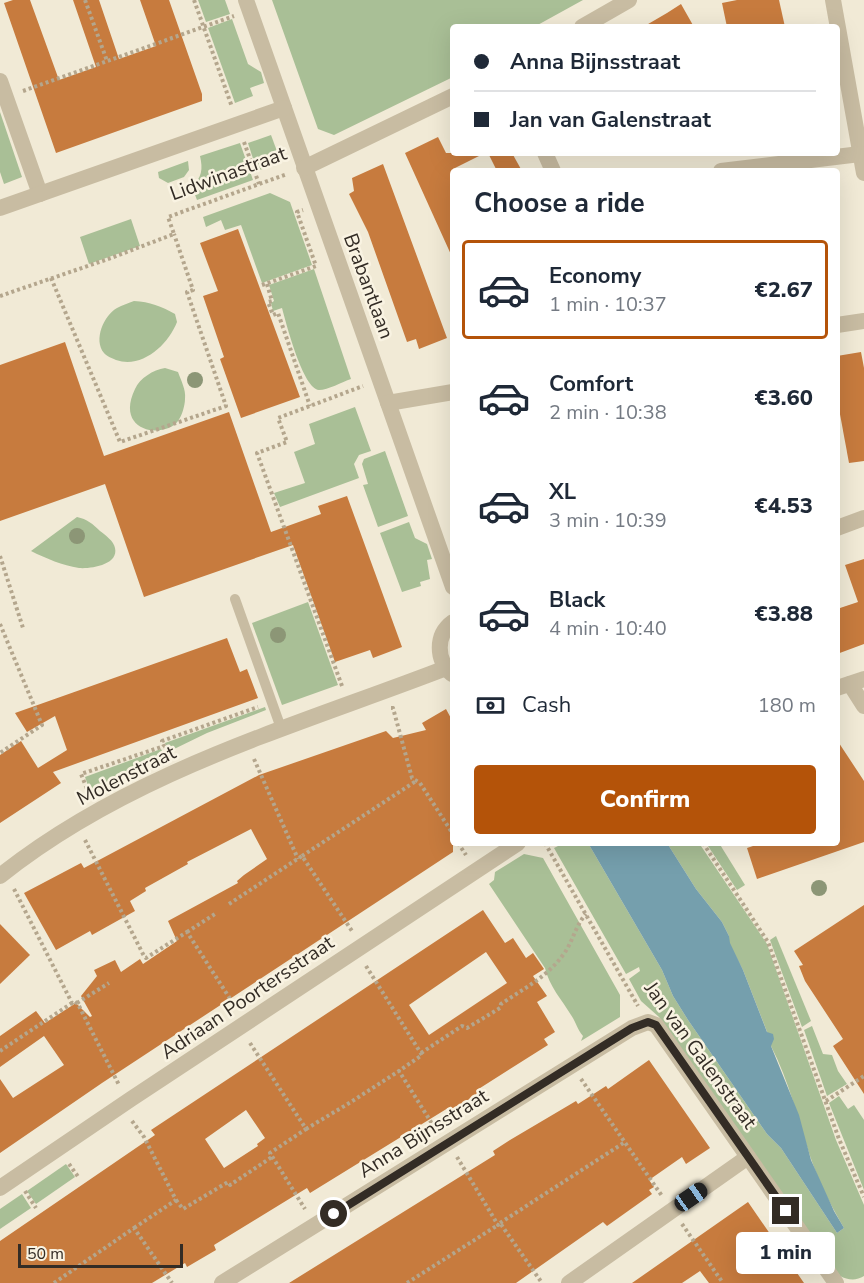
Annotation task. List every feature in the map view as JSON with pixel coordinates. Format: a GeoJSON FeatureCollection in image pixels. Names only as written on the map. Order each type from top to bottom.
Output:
{"type":"FeatureCollection","features":[{"type":"Feature","properties":{"kind":"street"},"geometry":{"type":"LineString","coordinates":[[587,24],[629,0]]}},
{"type":"Feature","properties":{"kind":"street"},"geometry":{"type":"LineString","coordinates":[[832,0],[836,24]]}},
{"type":"Feature","properties":{"kind":"street","name":"Brabantlaan"},"geometry":{"type":"LineString","coordinates":[[248,5],[450,579]]}},
{"type":"Feature","properties":{"kind":"street"},"geometry":{"type":"LineString","coordinates":[[840,44],[864,171]]}},
{"type":"Feature","properties":{"kind":"street"},"geometry":{"type":"LineString","coordinates":[[3,89],[40,194]]}},
{"type":"Feature","properties":{"kind":"street","name":"Lidwinastraat"},"geometry":{"type":"LineString","coordinates":[[304,168],[450,97]]}},
{"type":"Feature","properties":{"kind":"street"},"geometry":{"type":"LineString","coordinates":[[0,208],[284,108]]}},
{"type":"Feature","properties":{"kind":"street"},"geometry":{"type":"LineString","coordinates":[[746,168],[860,154]]}},
{"type":"Feature","properties":{"kind":"street"},"geometry":{"type":"LineString","coordinates":[[840,325],[864,321]]}},
{"type":"Feature","properties":{"kind":"street"},"geometry":{"type":"LineString","coordinates":[[388,403],[450,393]]}},
{"type":"Feature","properties":{"kind":"street"},"geometry":{"type":"LineString","coordinates":[[840,527],[864,518]]}},
{"type":"Feature","properties":{"kind":"street"},"geometry":{"type":"LineString","coordinates":[[449,671],[440,655],[439,644],[443,633],[450,625]]}},
{"type":"Feature","properties":{"kind":"street","name":"Molenstraat"},"geometry":{"type":"LineString","coordinates":[[0,876],[83,820],[165,777],[281,728],[449,671]]}},
{"type":"Feature","properties":{"kind":"street"},"geometry":{"type":"LineString","coordinates":[[850,684],[864,706]]}},
{"type":"Feature","properties":{"kind":"street","name":"Adriaan Poortersstraat"},"geometry":{"type":"LineString","coordinates":[[0,1188],[513,846]]}},
{"type":"Feature","properties":{"kind":"street","name":"Anna Bijnsstraat"},"geometry":{"type":"LineString","coordinates":[[222,1283],[632,1028],[648,1022]]}},
{"type":"Feature","properties":{"kind":"street","name":"Jan van Galenstraat"},"geometry":{"type":"LineString","coordinates":[[648,1022],[656,1025],[836,1283]]}},
{"type":"Feature","properties":{"kind":"street"},"geometry":{"type":"LineString","coordinates":[[569,1283],[748,1157]]}},
{"type":"Feature","properties":{"kind":"lane"},"geometry":{"type":"LineString","coordinates":[[236,598],[281,728]]}},
{"type":"Feature","properties":{"kind":"path"},"geometry":{"type":"LineString","coordinates":[[86,0],[107,61]]}},
{"type":"Feature","properties":{"kind":"path"},"geometry":{"type":"LineString","coordinates":[[194,0],[259,184]]}},
{"type":"Feature","properties":{"kind":"path"},"geometry":{"type":"LineString","coordinates":[[3,89],[107,61],[204,26],[248,5]]}},
{"type":"Feature","properties":{"kind":"path","name":"Lidwinastraat"},"geometry":{"type":"LineString","coordinates":[[0,296],[174,234],[168,217],[304,168]]}},
{"type":"Feature","properties":{"kind":"path"},"geometry":{"type":"LineString","coordinates":[[310,406],[278,313],[273,315],[268,302],[272,301],[264,285],[316,267],[297,212],[318,204]]}},
{"type":"Feature","properties":{"kind":"path"},"geometry":{"type":"LineString","coordinates":[[51,278],[120,442],[226,405],[187,292],[194,290],[174,234]]}},
{"type":"Feature","properties":{"kind":"path"},"geometry":{"type":"LineString","coordinates":[[349,704],[298,576],[257,453],[287,442],[278,418],[380,380]]}},
{"type":"Feature","properties":{"kind":"path"},"geometry":{"type":"LineString","coordinates":[[0,556],[23,628]]}},
{"type":"Feature","properties":{"kind":"path"},"geometry":{"type":"LineString","coordinates":[[0,624],[42,726],[0,753]]}},
{"type":"Feature","properties":{"kind":"path"},"geometry":{"type":"LineString","coordinates":[[385,691],[390,708],[393,708],[412,778],[420,783],[450,829]]}},
{"type":"Feature","properties":{"kind":"path"},"geometry":{"type":"LineString","coordinates":[[215,915],[146,958],[144,957],[83,820],[80,802],[90,796],[81,774],[164,746],[162,741],[272,702]]}},
{"type":"Feature","properties":{"kind":"path"},"geometry":{"type":"LineString","coordinates":[[246,742],[300,858],[359,948],[421,1053]]}},
{"type":"Feature","properties":{"kind":"path"},"geometry":{"type":"LineString","coordinates":[[229,904],[416,781]]}},
{"type":"Feature","properties":{"kind":"path","name":"Jan van Galenstraat"},"geometry":{"type":"LineString","coordinates":[[547,846],[648,1022]]}},
{"type":"Feature","properties":{"kind":"path"},"geometry":{"type":"LineString","coordinates":[[705,846],[768,942],[839,1139],[864,1197]]}},
{"type":"Feature","properties":{"kind":"path"},"geometry":{"type":"LineString","coordinates":[[10,892],[15,889],[75,1003],[124,1104],[183,1209],[228,1182],[230,1185],[272,1157]]}},
{"type":"Feature","properties":{"kind":"path"},"geometry":{"type":"LineString","coordinates":[[399,1071],[422,1055],[421,1053],[462,1026],[467,1028],[500,1008],[501,1004],[551,971],[565,953],[579,922],[586,914]]}},
{"type":"Feature","properties":{"kind":"path"},"geometry":{"type":"LineString","coordinates":[[187,932],[306,1129],[270,1153],[316,1225]]}},
{"type":"Feature","properties":{"kind":"path"},"geometry":{"type":"LineString","coordinates":[[0,1052],[109,983]]}},
{"type":"Feature","properties":{"kind":"path"},"geometry":{"type":"LineString","coordinates":[[572,1066],[723,1283]]}},
{"type":"Feature","properties":{"kind":"path"},"geometry":{"type":"LineString","coordinates":[[826,1101],[864,1076]]}},
{"type":"Feature","properties":{"kind":"path"},"geometry":{"type":"LineString","coordinates":[[407,1283],[625,1142]]}},
{"type":"Feature","properties":{"kind":"path"},"geometry":{"type":"LineString","coordinates":[[54,1283],[176,1200]]}},
{"type":"Feature","properties":{"kind":"path"},"geometry":{"type":"LineString","coordinates":[[134,1228],[172,1283]]}},
{"type":"Feature","properties":{"kind":"green space"},"geometry":{"type":"Polygon","coordinates":[[[198,0],[225,0],[230,14],[206,22],[198,0]]]}},
{"type":"Feature","properties":{"kind":"green space"},"geometry":{"type":"Polygon","coordinates":[[[272,0],[583,0],[539,24],[450,24],[450,78],[334,135],[318,129],[272,0]]]}},
{"type":"Feature","properties":{"kind":"green space"},"geometry":{"type":"Polygon","coordinates":[[[232,19],[248,64],[261,72],[264,83],[250,88],[253,96],[235,103],[208,28],[232,19]]]}},
{"type":"Feature","properties":{"kind":"green space"},"geometry":{"type":"Polygon","coordinates":[[[0,112],[22,177],[4,184],[0,172],[0,112]]]}},
{"type":"Feature","properties":{"kind":"green space"},"geometry":{"type":"Polygon","coordinates":[[[271,135],[281,162],[257,171],[248,143],[271,135]]]}},
{"type":"Feature","properties":{"kind":"green space"},"geometry":{"type":"Polygon","coordinates":[[[240,143],[253,180],[197,200],[192,187],[201,173],[200,156],[240,143]]]}},
{"type":"Feature","properties":{"kind":"green space"},"geometry":{"type":"Polygon","coordinates":[[[188,161],[189,170],[184,177],[168,183],[159,178],[158,172],[188,161]]]}},
{"type":"Feature","properties":{"kind":"green space"},"geometry":{"type":"Polygon","coordinates":[[[270,193],[290,202],[312,265],[262,283],[241,225],[225,230],[221,220],[206,227],[203,217],[270,193]]]}},
{"type":"Feature","properties":{"kind":"green space"},"geometry":{"type":"Polygon","coordinates":[[[131,219],[140,246],[89,264],[80,237],[131,219]]]}},
{"type":"Feature","properties":{"kind":"green space"},"geometry":{"type":"Polygon","coordinates":[[[314,269],[351,379],[323,390],[313,387],[301,368],[282,308],[273,311],[271,303],[274,301],[269,285],[314,269]]]}},
{"type":"Feature","properties":{"kind":"green space"},"geometry":{"type":"Polygon","coordinates":[[[134,301],[150,303],[165,309],[175,314],[177,322],[161,347],[153,353],[135,361],[116,360],[105,354],[101,348],[101,328],[112,311],[134,301]]]}},
{"type":"Feature","properties":{"kind":"green space"},"geometry":{"type":"Polygon","coordinates":[[[165,368],[178,372],[182,382],[185,395],[182,413],[172,427],[163,430],[144,428],[136,423],[131,415],[130,404],[135,389],[147,375],[165,368]]]}},
{"type":"Feature","properties":{"kind":"green space"},"geometry":{"type":"Polygon","coordinates":[[[355,407],[371,451],[359,455],[354,464],[359,478],[280,507],[274,493],[305,483],[294,452],[315,444],[309,424],[355,407]]]}},
{"type":"Feature","properties":{"kind":"green space"},"geometry":{"type":"Polygon","coordinates":[[[385,451],[408,516],[378,527],[363,485],[368,484],[362,464],[364,459],[385,451]]]}},
{"type":"Feature","properties":{"kind":"green space"},"geometry":{"type":"Polygon","coordinates":[[[77,517],[92,524],[113,543],[115,554],[108,562],[96,567],[79,568],[31,551],[77,517]]]}},
{"type":"Feature","properties":{"kind":"green space"},"geometry":{"type":"Polygon","coordinates":[[[409,522],[415,538],[427,544],[432,559],[427,560],[430,579],[420,582],[421,586],[402,592],[380,533],[409,522]]]}},
{"type":"Feature","properties":{"kind":"green space"},"geometry":{"type":"Polygon","coordinates":[[[308,602],[338,685],[282,705],[252,623],[308,602]]]}},
{"type":"Feature","properties":{"kind":"green space"},"geometry":{"type":"Polygon","coordinates":[[[265,707],[266,710],[207,733],[168,752],[165,743],[265,707]]]}},
{"type":"Feature","properties":{"kind":"green space"},"geometry":{"type":"Polygon","coordinates":[[[161,749],[163,753],[90,791],[85,777],[161,749]]]}},
{"type":"Feature","properties":{"kind":"green space"},"geometry":{"type":"Polygon","coordinates":[[[590,846],[662,970],[673,996],[688,1020],[767,1134],[781,1148],[837,1233],[844,1228],[813,1165],[788,1086],[743,970],[729,943],[729,936],[722,922],[696,889],[669,846],[701,846],[767,944],[836,1140],[864,1205],[864,1276],[852,1279],[840,1276],[659,1017],[641,1001],[629,979],[640,971],[639,967],[626,974],[554,848],[590,846]]]}},
{"type":"Feature","properties":{"kind":"green space"},"geometry":{"type":"Polygon","coordinates":[[[708,846],[721,846],[745,885],[737,890],[708,846]]]}},
{"type":"Feature","properties":{"kind":"green space"},"geometry":{"type":"Polygon","coordinates":[[[524,854],[543,858],[620,995],[620,1017],[581,1041],[583,1036],[553,987],[545,968],[489,884],[494,880],[495,872],[524,854]]]}},
{"type":"Feature","properties":{"kind":"green space"},"geometry":{"type":"Polygon","coordinates":[[[776,936],[811,1021],[802,1027],[770,940],[776,936]]]}},
{"type":"Feature","properties":{"kind":"green space"},"geometry":{"type":"Polygon","coordinates":[[[812,1026],[823,1054],[832,1055],[838,1071],[847,1084],[827,1096],[804,1030],[812,1026]]]}},
{"type":"Feature","properties":{"kind":"green space"},"geometry":{"type":"Polygon","coordinates":[[[839,1096],[848,1109],[854,1105],[864,1120],[864,1190],[829,1103],[839,1096]]]}},
{"type":"Feature","properties":{"kind":"green space"},"geometry":{"type":"Polygon","coordinates":[[[66,1164],[75,1177],[36,1204],[27,1191],[66,1164]]]}},
{"type":"Feature","properties":{"kind":"green space"},"geometry":{"type":"Polygon","coordinates":[[[22,1194],[31,1208],[0,1229],[0,1209],[22,1194]]]}},
{"type":"Feature","properties":{"kind":"water"},"geometry":{"type":"Polygon","coordinates":[[[590,846],[669,846],[696,889],[722,922],[767,1032],[773,1034],[774,1039],[771,1046],[799,1115],[811,1160],[844,1228],[837,1233],[781,1148],[767,1134],[688,1020],[673,996],[662,970],[590,846]]]}},
{"type":"Feature","properties":{"kind":"building"},"geometry":{"type":"Polygon","coordinates":[[[13,0],[30,0],[59,80],[96,67],[73,0],[99,0],[119,59],[156,46],[140,0],[169,0],[202,94],[202,101],[56,153],[4,3],[13,0]]]}},
{"type":"Feature","properties":{"kind":"building"},"geometry":{"type":"Polygon","coordinates":[[[737,0],[779,0],[784,24],[726,24],[722,3],[737,0]]]}},
{"type":"Feature","properties":{"kind":"building"},"geometry":{"type":"Polygon","coordinates":[[[681,4],[692,24],[648,24],[681,4]]]}},
{"type":"Feature","properties":{"kind":"building"},"geometry":{"type":"Polygon","coordinates":[[[438,137],[450,156],[479,156],[455,168],[450,168],[450,252],[405,153],[438,137]]]}},
{"type":"Feature","properties":{"kind":"building"},"geometry":{"type":"Polygon","coordinates":[[[490,156],[514,156],[520,168],[496,168],[490,156]]]}},
{"type":"Feature","properties":{"kind":"building"},"geometry":{"type":"Polygon","coordinates":[[[383,164],[447,338],[419,349],[416,339],[407,342],[368,232],[349,194],[354,191],[352,178],[383,164]]]}},
{"type":"Feature","properties":{"kind":"building"},"geometry":{"type":"Polygon","coordinates":[[[238,229],[300,397],[241,418],[220,359],[224,357],[203,296],[218,291],[200,243],[238,229]]]}},
{"type":"Feature","properties":{"kind":"building"},"geometry":{"type":"Polygon","coordinates":[[[65,342],[104,456],[229,412],[271,532],[321,514],[318,506],[347,496],[402,647],[373,658],[370,650],[335,662],[293,545],[144,597],[105,484],[0,521],[0,365],[65,342]]]}},
{"type":"Feature","properties":{"kind":"building"},"geometry":{"type":"Polygon","coordinates":[[[861,352],[864,368],[864,461],[849,463],[840,414],[840,356],[861,352]]]}},
{"type":"Feature","properties":{"kind":"building"},"geometry":{"type":"Polygon","coordinates":[[[864,559],[864,644],[840,653],[840,608],[858,602],[845,565],[864,559]]]}},
{"type":"Feature","properties":{"kind":"building"},"geometry":{"type":"Polygon","coordinates":[[[227,638],[240,672],[247,669],[258,698],[53,772],[61,783],[0,823],[0,755],[21,741],[38,768],[67,750],[55,716],[27,732],[15,713],[227,638]]]}},
{"type":"Feature","properties":{"kind":"building"},"geometry":{"type":"Polygon","coordinates":[[[446,709],[450,716],[450,846],[453,846],[453,852],[102,1083],[0,1153],[0,1079],[13,1098],[64,1065],[44,1036],[0,1067],[0,1036],[36,1011],[45,1023],[76,1003],[90,1017],[92,1016],[81,996],[97,976],[94,970],[115,960],[121,972],[140,959],[143,964],[177,941],[168,921],[238,883],[237,881],[244,875],[267,859],[251,829],[187,862],[188,864],[145,888],[146,891],[130,901],[135,911],[92,935],[90,931],[56,950],[24,893],[81,863],[84,868],[259,775],[386,731],[393,738],[426,730],[422,723],[446,709]]]}},
{"type":"Feature","properties":{"kind":"building"},"geometry":{"type":"Polygon","coordinates":[[[840,745],[864,781],[864,842],[757,879],[747,848],[753,846],[840,846],[840,745]]]}},
{"type":"Feature","properties":{"kind":"building"},"geometry":{"type":"Polygon","coordinates":[[[864,905],[864,1094],[833,1046],[843,1039],[805,981],[799,966],[803,965],[794,951],[864,905]]]}},
{"type":"Feature","properties":{"kind":"building"},"geometry":{"type":"Polygon","coordinates":[[[483,910],[505,943],[513,938],[526,958],[533,953],[544,969],[533,976],[547,996],[537,1002],[555,1032],[544,1039],[548,1045],[477,1090],[479,1093],[450,1111],[448,1108],[310,1193],[307,1188],[214,1245],[216,1250],[187,1267],[185,1263],[152,1283],[0,1283],[0,1241],[155,1135],[151,1130],[483,910]],[[486,952],[409,1005],[429,1035],[507,983],[486,952]],[[246,1110],[205,1139],[224,1168],[258,1146],[257,1144],[265,1138],[246,1110]]]}},
{"type":"Feature","properties":{"kind":"building"},"geometry":{"type":"Polygon","coordinates":[[[0,924],[30,955],[0,984],[0,924]]]}},
{"type":"Feature","properties":{"kind":"building"},"geometry":{"type":"Polygon","coordinates":[[[649,1060],[710,1148],[686,1164],[682,1157],[649,1180],[654,1187],[649,1190],[652,1194],[607,1226],[603,1222],[516,1283],[289,1283],[495,1155],[493,1151],[510,1140],[576,1101],[578,1104],[606,1086],[608,1089],[649,1060]]]}},
{"type":"Feature","properties":{"kind":"building"},"geometry":{"type":"Polygon","coordinates":[[[748,1202],[804,1283],[709,1283],[700,1271],[682,1283],[632,1283],[748,1202]]]}},
{"type":"Feature","properties":{"kind":"route"},"geometry":{"type":"LineString","coordinates":[[334,1214],[632,1028],[648,1022],[656,1025],[786,1211]]}}]}
